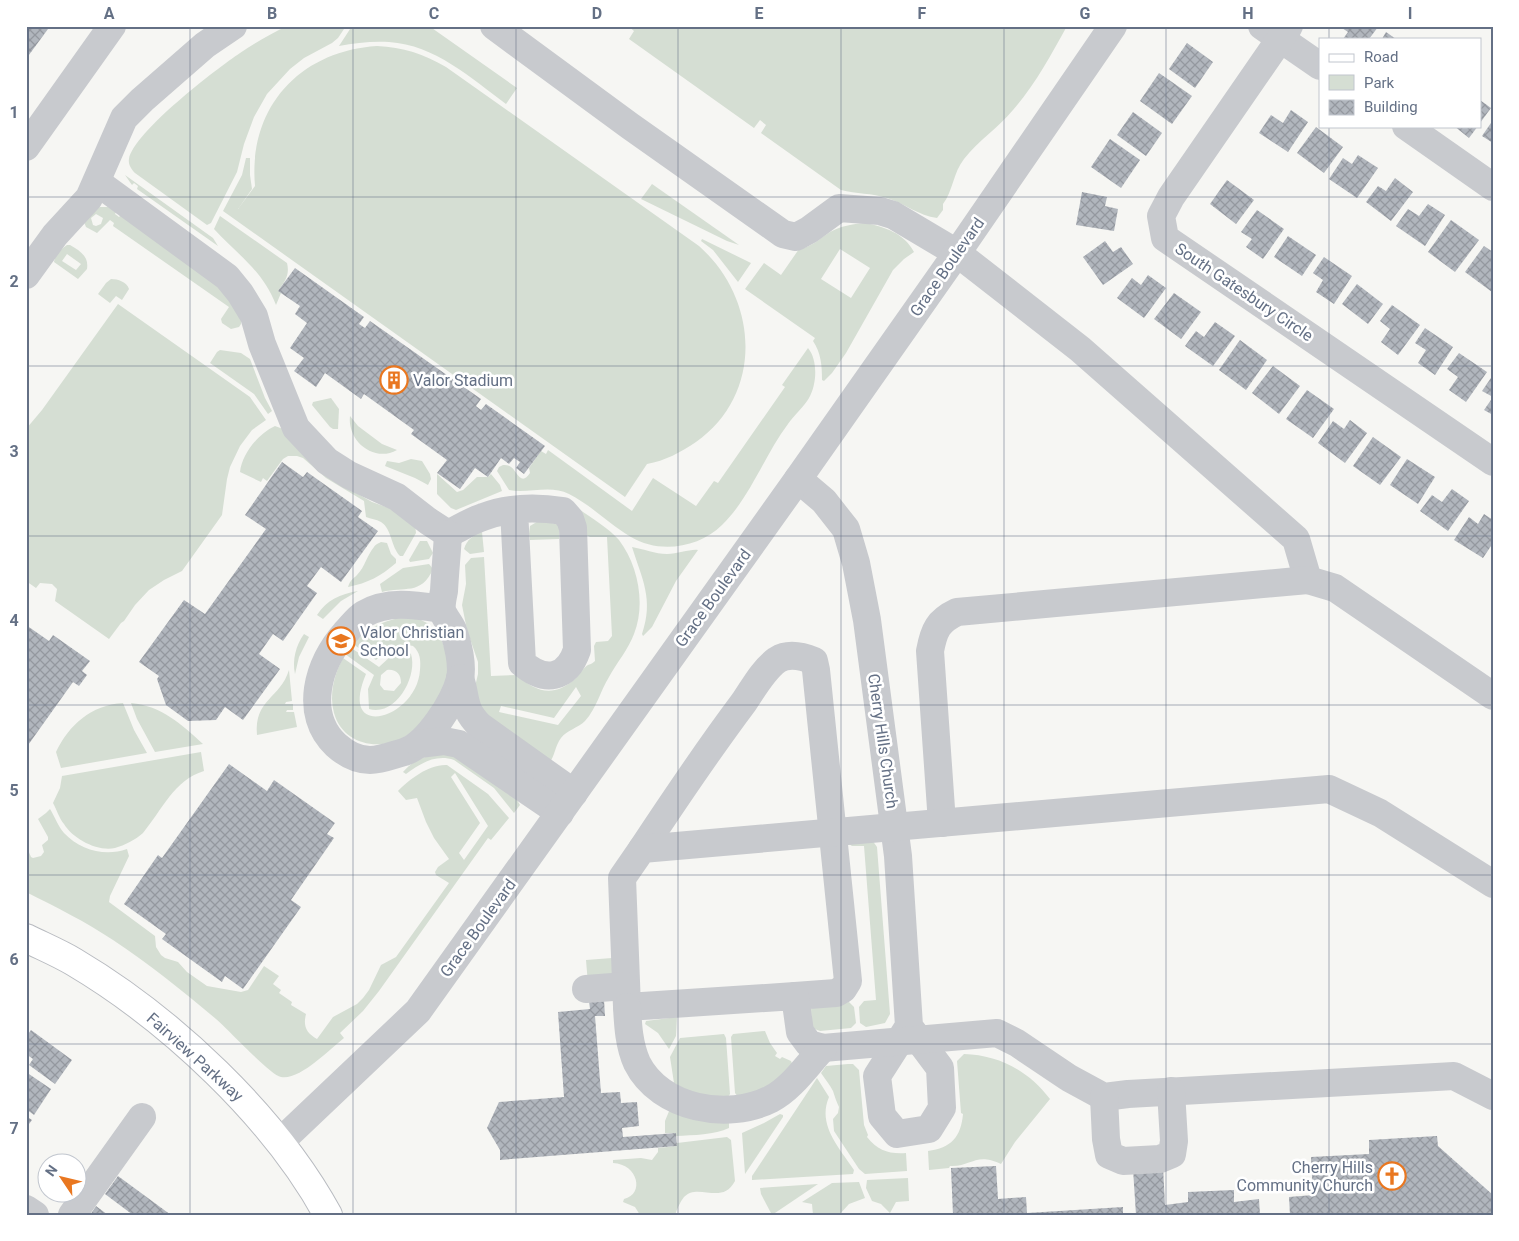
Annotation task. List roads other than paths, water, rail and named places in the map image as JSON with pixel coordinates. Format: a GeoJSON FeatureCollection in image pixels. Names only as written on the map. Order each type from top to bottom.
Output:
{"type":"FeatureCollection","features":[{"type":"Feature","properties":{"kind":"main road","name":"Fairview Parkway"},"geometry":{"type":"LineString","coordinates":[[26,938],[73,962],[117,991],[182,1041],[231,1086],[280,1142],[328,1215]]}},
{"type":"Feature","properties":{"kind":"street"},"geometry":{"type":"LineString","coordinates":[[26,147],[112,26]]}},
{"type":"Feature","properties":{"kind":"street"},"geometry":{"type":"LineString","coordinates":[[26,275],[55,235],[89,198],[124,118],[205,46],[233,26]]}},
{"type":"Feature","properties":{"kind":"street"},"geometry":{"type":"LineString","coordinates":[[494,26],[630,126],[783,234],[796,237],[839,208],[880,211],[893,215],[957,253],[1080,349],[1296,539],[1308,580]]}},
{"type":"Feature","properties":{"kind":"street","name":"Grace Boulevard"},"geometry":{"type":"LineString","coordinates":[[280,1142],[418,1011],[798,479],[957,253],[1113,26]]}},
{"type":"Feature","properties":{"kind":"street","name":"South Gatesbury Circle"},"geometry":{"type":"LineString","coordinates":[[1319,65],[1277,30],[1171,197],[1161,216],[1165,238],[1493,462]]}},
{"type":"Feature","properties":{"kind":"street"},"geometry":{"type":"LineString","coordinates":[[1409,128],[1493,187]]}},
{"type":"Feature","properties":{"kind":"street"},"geometry":{"type":"LineString","coordinates":[[97,182],[231,282],[254,316],[262,344],[296,428],[327,461],[397,497],[448,534]]}},
{"type":"Feature","properties":{"kind":"street","name":"Cherry Hills Church"},"geometry":{"type":"LineString","coordinates":[[798,479],[824,501],[846,529],[856,563],[867,620],[874,688],[895,828],[909,1036]]}},
{"type":"Feature","properties":{"kind":"street"},"geometry":{"type":"LineString","coordinates":[[448,534],[483,517],[504,510],[543,508],[563,511],[570,519],[573,528],[577,650],[573,662],[558,674],[545,676],[531,671],[522,663],[514,510]]}},
{"type":"Feature","properties":{"kind":"street"},"geometry":{"type":"LineString","coordinates":[[448,534],[442,608],[455,638],[465,703],[472,718],[480,726],[567,803]]}},
{"type":"Feature","properties":{"kind":"street"},"geometry":{"type":"LineString","coordinates":[[942,823],[930,651],[933,635],[937,627],[946,617],[957,612],[1308,580],[1336,588],[1493,696]]}},
{"type":"Feature","properties":{"kind":"street"},"geometry":{"type":"LineString","coordinates":[[442,608],[405,604],[385,606],[363,614],[337,643],[327,660],[317,696],[318,714],[324,731],[344,752],[355,758],[371,760],[386,757],[407,751],[419,744],[449,704],[460,678]]}},
{"type":"Feature","properties":{"kind":"street"},"geometry":{"type":"LineString","coordinates":[[586,989],[626,996],[795,996],[836,993],[844,988],[848,981],[816,670],[814,660],[802,656],[789,656],[778,660],[767,670],[718,736],[622,878],[626,996],[629,1040],[637,1063],[648,1079],[663,1093],[702,1108],[732,1109],[757,1105],[774,1098],[792,1083],[823,1048]]}},
{"type":"Feature","properties":{"kind":"street"},"geometry":{"type":"LineString","coordinates":[[419,744],[444,741],[459,744],[567,803]]}},
{"type":"Feature","properties":{"kind":"street"},"geometry":{"type":"LineString","coordinates":[[642,849],[1329,790],[1380,813],[1493,884]]}},
{"type":"Feature","properties":{"kind":"street"},"geometry":{"type":"LineString","coordinates":[[795,996],[800,1032],[809,1044],[823,1048],[909,1036],[997,1034],[1018,1043],[1068,1078],[1104,1096],[1454,1076],[1493,1096]]}},
{"type":"Feature","properties":{"kind":"street"},"geometry":{"type":"LineString","coordinates":[[1104,1096],[1106,1139],[1109,1154],[1123,1161],[1160,1159],[1172,1154],[1174,1141],[1171,1091]]}},
{"type":"Feature","properties":{"kind":"street"},"geometry":{"type":"LineString","coordinates":[[72,1215],[142,1117]]}},
{"type":"Feature","properties":{"kind":"street"},"geometry":{"type":"LineString","coordinates":[[26,1209],[35,1215]]}},
{"type":"Feature","properties":{"kind":"place","name":"Valor Stadium"},"geometry":{"type":"Point","coordinates":[394,380]}},
{"type":"Feature","properties":{"kind":"place","name":"Valor Christian School"},"geometry":{"type":"Point","coordinates":[341,641]}},
{"type":"Feature","properties":{"kind":"place","name":"Cherry Hills Community Church"},"geometry":{"type":"Point","coordinates":[1392,1176]}}]}
